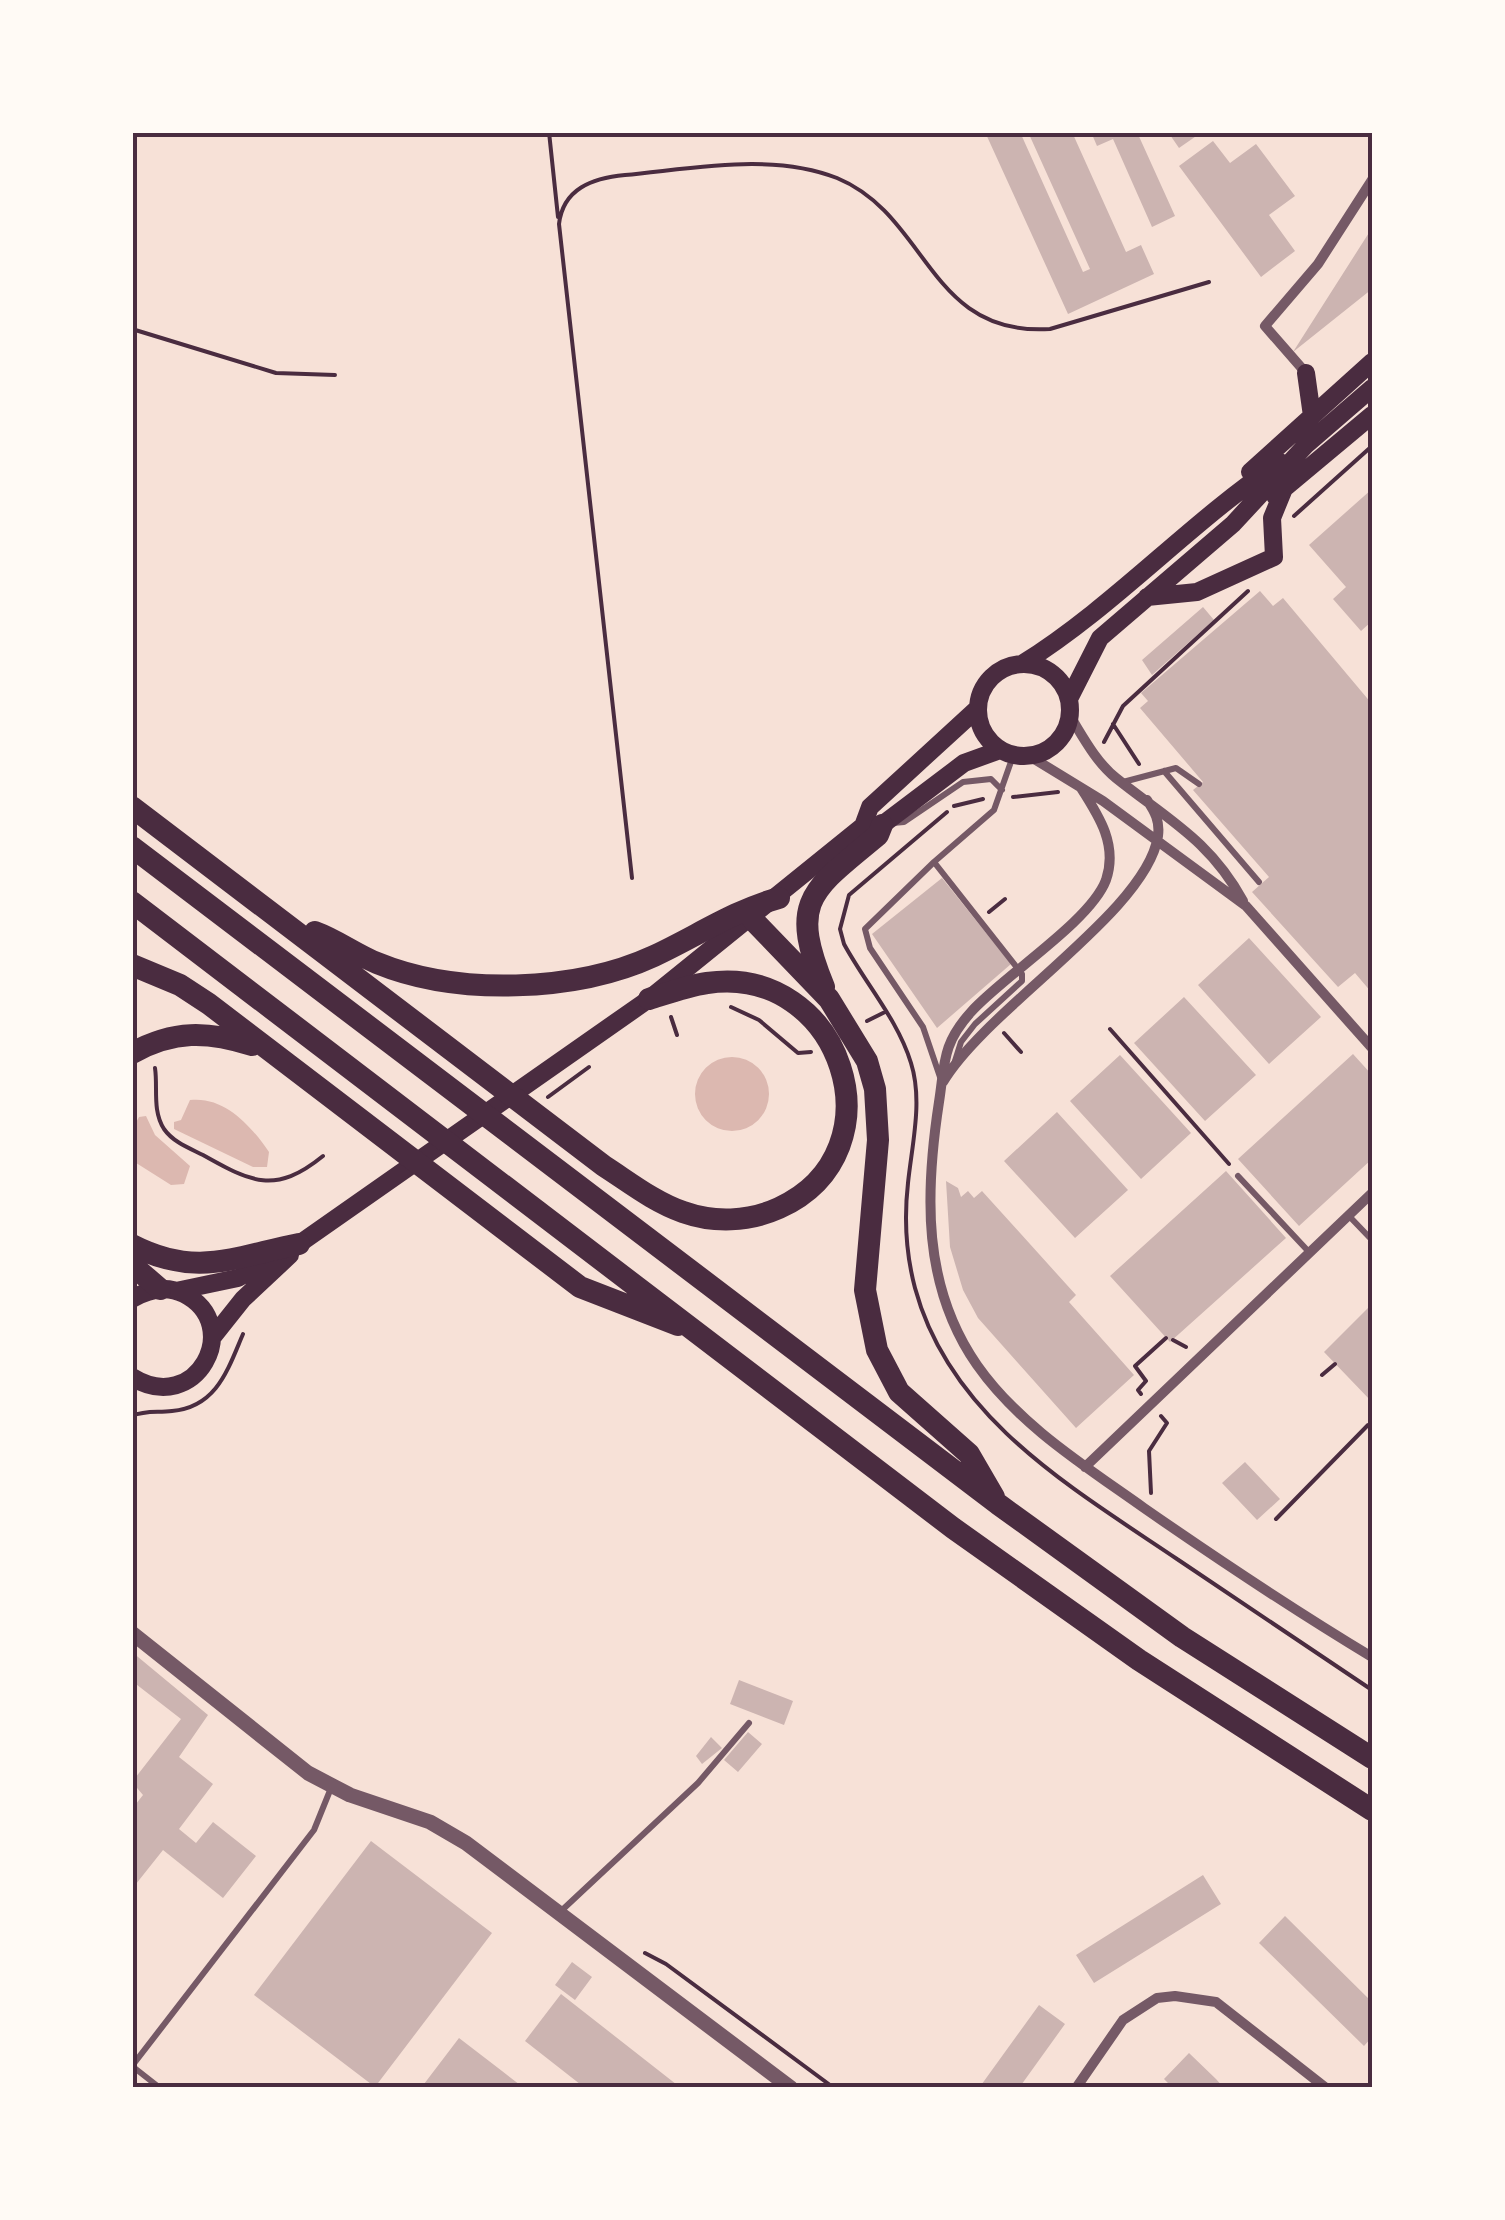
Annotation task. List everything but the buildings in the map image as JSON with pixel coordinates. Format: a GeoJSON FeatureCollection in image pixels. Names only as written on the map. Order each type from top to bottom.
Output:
{"type":"FeatureCollection","features":[{"type":"Feature","properties":{"kind":"highway"},"geometry":{"type":"LineString","coordinates":[[132,807],[659,1202],[711,1219],[741,1220],[796,1200],[821,1178],[840,1145],[848,1104],[842,1068],[825,1032],[798,1005],[771,991],[738,984],[710,982],[648,999]]}},
{"type":"Feature","properties":{"kind":"highway"},"geometry":{"type":"LineString","coordinates":[[872,825],[878,836],[815,891],[805,936],[829,999],[866,1061],[874,1088],[878,1140],[865,1290],[877,1350],[900,1392],[969,1454],[998,1504]]}},
{"type":"Feature","properties":{"kind":"highway"},"geometry":{"type":"LineString","coordinates":[[132,848],[998,1504],[1182,1636],[1372,1758]]}},
{"type":"Feature","properties":{"kind":"highway"},"geometry":{"type":"LineString","coordinates":[[286,920],[378,963],[412,972],[470,983],[550,984],[612,973],[740,909],[779,898]]}},
{"type":"Feature","properties":{"kind":"highway"},"geometry":{"type":"LineString","coordinates":[[132,902],[938,1517],[1139,1660],[1372,1810]]}},
{"type":"Feature","properties":{"kind":"highway"},"geometry":{"type":"LineString","coordinates":[[753,920],[829,999]]}},
{"type":"Feature","properties":{"kind":"highway"},"geometry":{"type":"LineString","coordinates":[[134,964],[194,994],[580,1286],[704,1336]]}},
{"type":"Feature","properties":{"kind":"highway"},"geometry":{"type":"LineString","coordinates":[[138,1050],[189,1033],[212,1034],[265,1048]]}},
{"type":"Feature","properties":{"kind":"highway"},"geometry":{"type":"LineString","coordinates":[[132,1245],[156,1257],[210,1264],[299,1244]]}},
{"type":"Feature","properties":{"kind":"highway"},"geometry":{"type":"LineString","coordinates":[[132,1265],[168,1290]]}},
{"type":"Feature","properties":{"kind":"main road"},"geometry":{"type":"LineString","coordinates":[[1022,664],[1070,631],[1219,503],[1372,362]]}},
{"type":"Feature","properties":{"kind":"main road"},"geometry":{"type":"LineString","coordinates":[[1306,373],[1340,391]]}},
{"type":"Feature","properties":{"kind":"main road"},"geometry":{"type":"LineString","coordinates":[[1306,373],[1312,416]]}},
{"type":"Feature","properties":{"kind":"main road"},"geometry":{"type":"LineString","coordinates":[[1233,524],[1306,445],[1372,388]]}},
{"type":"Feature","properties":{"kind":"main road"},"geometry":{"type":"LineString","coordinates":[[132,1299],[238,1278],[299,1244],[397,1171],[648,999],[872,825],[964,763],[1055,745],[1100,638],[1233,524],[1283,491],[1372,415]]}},
{"type":"Feature","properties":{"kind":"main road"},"geometry":{"type":"LineString","coordinates":[[1219,503],[1306,445]]}},
{"type":"Feature","properties":{"kind":"main road"},"geometry":{"type":"LineString","coordinates":[[1146,597],[1198,592],[1274,557],[1271,530],[1283,491]]}},
{"type":"Feature","properties":{"kind":"main road"},"geometry":{"type":"LineString","coordinates":[[872,825],[870,808],[978,708],[986,683],[1008,666],[1022,664],[1052,673],[1070,707]]}},
{"type":"Feature","properties":{"kind":"main road"},"geometry":{"type":"LineString","coordinates":[[978,708],[983,732],[1015,754]]}},
{"type":"Feature","properties":{"kind":"main road"},"geometry":{"type":"LineString","coordinates":[[136,1381],[168,1387],[190,1379],[206,1361],[212,1338],[243,1299],[299,1244]]}},
{"type":"Feature","properties":{"kind":"main road"},"geometry":{"type":"LineString","coordinates":[[168,1290],[202,1308],[212,1338]]}},
{"type":"Feature","properties":{"kind":"street"},"geometry":{"type":"LineString","coordinates":[[1306,373],[1265,326],[1318,264],[1372,180]]}},
{"type":"Feature","properties":{"kind":"street"},"geometry":{"type":"LineString","coordinates":[[1070,707],[1097,757],[1194,838],[1230,878],[1246,906]]}},
{"type":"Feature","properties":{"kind":"street"},"geometry":{"type":"LineString","coordinates":[[1015,754],[1076,785],[1246,906],[1372,1048]]}},
{"type":"Feature","properties":{"kind":"street"},"geometry":{"type":"LineString","coordinates":[[1076,785],[1103,822],[1109,846],[1105,881],[1092,900],[974,1008],[943,1055],[929,1196],[932,1252],[940,1290],[960,1337],[990,1380],[1037,1428],[1085,1467],[1231,1569],[1372,1658]]}},
{"type":"Feature","properties":{"kind":"street"},"geometry":{"type":"LineString","coordinates":[[942,1083],[955,1061],[1121,903],[1158,840],[1157,816],[1147,800]]}},
{"type":"Feature","properties":{"kind":"street"},"geometry":{"type":"LineString","coordinates":[[1085,1467],[1372,1193]]}},
{"type":"Feature","properties":{"kind":"street"},"geometry":{"type":"LineString","coordinates":[[132,1633],[331,1787],[448,1832],[791,2088]]}},
{"type":"Feature","properties":{"kind":"street"},"geometry":{"type":"LineString","coordinates":[[1076,2088],[1123,2020],[1157,1998],[1175,1996],[1216,2002],[1326,2088]]}},
{"type":"Feature","properties":{"kind":"lane"},"geometry":{"type":"LineString","coordinates":[[942,1083],[923,1027],[870,948],[865,930],[994,810],[1015,754]]}},
{"type":"Feature","properties":{"kind":"lane"},"geometry":{"type":"LineString","coordinates":[[1123,782],[1182,770],[1199,784]]}},
{"type":"Feature","properties":{"kind":"lane"},"geometry":{"type":"LineString","coordinates":[[1164,771],[1259,882]]}},
{"type":"Feature","properties":{"kind":"lane"},"geometry":{"type":"LineString","coordinates":[[872,825],[904,822],[963,782],[978,778],[991,779],[1002,795]]}},
{"type":"Feature","properties":{"kind":"lane"},"geometry":{"type":"LineString","coordinates":[[934,862],[1020,967],[1022,980],[961,1042],[955,1061]]}},
{"type":"Feature","properties":{"kind":"lane"},"geometry":{"type":"LineString","coordinates":[[1238,1176],[1309,1252]]}},
{"type":"Feature","properties":{"kind":"lane"},"geometry":{"type":"LineString","coordinates":[[1348,1216],[1372,1240]]}},
{"type":"Feature","properties":{"kind":"lane"},"geometry":{"type":"LineString","coordinates":[[559,1913],[698,1783],[749,1723]]}},
{"type":"Feature","properties":{"kind":"lane"},"geometry":{"type":"LineString","coordinates":[[160,2088],[132,2066],[314,1830],[331,1787]]}},
{"type":"Feature","properties":{"kind":"path"},"geometry":{"type":"LineString","coordinates":[[549,132],[632,878]]}},
{"type":"Feature","properties":{"kind":"path"},"geometry":{"type":"LineString","coordinates":[[559,224],[566,198],[576,188],[616,176],[725,166],[777,166],[835,177],[858,189],[877,204],[955,300],[996,325],[1024,331],[1050,329],[1209,282]]}},
{"type":"Feature","properties":{"kind":"path"},"geometry":{"type":"LineString","coordinates":[[132,329],[276,373],[335,375]]}},
{"type":"Feature","properties":{"kind":"path"},"geometry":{"type":"LineString","coordinates":[[1287,522],[1372,446]]}},
{"type":"Feature","properties":{"kind":"path"},"geometry":{"type":"LineString","coordinates":[[1097,757],[1123,706],[1220,620],[1274,557]]}},
{"type":"Feature","properties":{"kind":"path"},"geometry":{"type":"LineString","coordinates":[[1113,724],[1148,776]]}},
{"type":"Feature","properties":{"kind":"path"},"geometry":{"type":"LineString","coordinates":[[1076,785],[1059,792],[972,798],[953,807],[849,895],[840,928],[844,944],[912,1065],[916,1091],[905,1215],[907,1247],[927,1324],[950,1370],[1016,1444],[1372,1690]]}},
{"type":"Feature","properties":{"kind":"path"},"geometry":{"type":"LineString","coordinates":[[997,905],[1005,898]]}},
{"type":"Feature","properties":{"kind":"path"},"geometry":{"type":"LineString","coordinates":[[860,1026],[885,1012]]}},
{"type":"Feature","properties":{"kind":"path"},"geometry":{"type":"LineString","coordinates":[[671,1017],[677,1034]]}},
{"type":"Feature","properties":{"kind":"path"},"geometry":{"type":"LineString","coordinates":[[1110,1029],[1219,1152]]}},
{"type":"Feature","properties":{"kind":"path"},"geometry":{"type":"LineString","coordinates":[[1007,1036],[1021,1052]]}},
{"type":"Feature","properties":{"kind":"path"},"geometry":{"type":"LineString","coordinates":[[138,1050],[154,1059],[157,1110],[173,1139],[234,1172],[267,1182],[287,1178],[322,1156]]}},
{"type":"Feature","properties":{"kind":"path"},"geometry":{"type":"LineString","coordinates":[[1322,1375],[1335,1364]]}},
{"type":"Feature","properties":{"kind":"path"},"geometry":{"type":"LineString","coordinates":[[1276,1519],[1368,1425]]}},
{"type":"Feature","properties":{"kind":"shaded area"},"geometry":{"type":"Polygon","coordinates":[[[732,1057],[758,1068],[769,1094],[758,1120],[732,1131],[706,1120],[695,1094],[706,1068],[732,1057]]]}},
{"type":"Feature","properties":{"kind":"shaded area"},"geometry":{"type":"Polygon","coordinates":[[[190,1100],[215,1103],[236,1115],[269,1152],[267,1167],[253,1167],[174,1129],[174,1122],[181,1120],[190,1100]]]}},
{"type":"Feature","properties":{"kind":"shaded area"},"geometry":{"type":"Polygon","coordinates":[[[146,1116],[155,1135],[190,1166],[184,1184],[171,1185],[133,1161],[133,1128],[139,1117],[146,1116]]]}}]}
